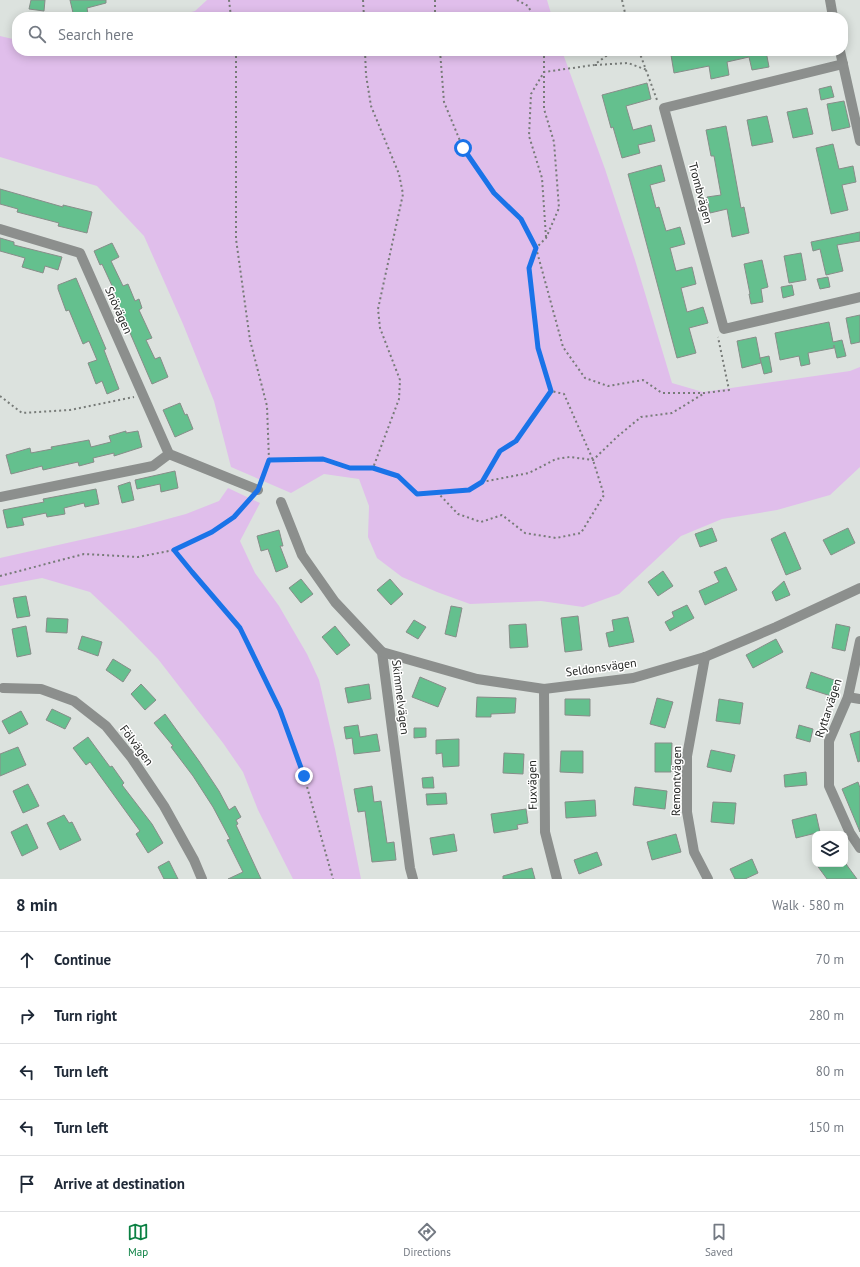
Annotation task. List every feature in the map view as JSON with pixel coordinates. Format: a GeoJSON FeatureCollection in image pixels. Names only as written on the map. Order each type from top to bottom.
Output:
{"type":"FeatureCollection","features":[{"type":"Feature","properties":{"kind":"street"},"geometry":{"type":"LineString","coordinates":[[830,0],[832,12]]}},
{"type":"Feature","properties":{"kind":"street"},"geometry":{"type":"LineString","coordinates":[[841,56],[860,141]]}},
{"type":"Feature","properties":{"kind":"street"},"geometry":{"type":"LineString","coordinates":[[664,108],[843,64]]}},
{"type":"Feature","properties":{"kind":"street","name":"Trombvägen"},"geometry":{"type":"LineString","coordinates":[[664,108],[724,329]]}},
{"type":"Feature","properties":{"kind":"street","name":"Snövägen"},"geometry":{"type":"LineString","coordinates":[[0,229],[80,253],[169,454]]}},
{"type":"Feature","properties":{"kind":"street"},"geometry":{"type":"LineString","coordinates":[[724,329],[860,297]]}},
{"type":"Feature","properties":{"kind":"street"},"geometry":{"type":"LineString","coordinates":[[0,497],[154,466],[169,454],[258,490]]}},
{"type":"Feature","properties":{"kind":"street","name":"Skimmelvägen"},"geometry":{"type":"LineString","coordinates":[[281,502],[302,555],[335,602],[382,652],[412,879]]}},
{"type":"Feature","properties":{"kind":"street","name":"Seldonsvägen"},"geometry":{"type":"LineString","coordinates":[[382,652],[477,679],[544,689],[633,678],[704,657],[776,627],[860,588]]}},
{"type":"Feature","properties":{"kind":"street","name":"Ryttarvägen"},"geometry":{"type":"LineString","coordinates":[[860,640],[848,697],[829,741],[828,786],[850,833],[860,848]]}},
{"type":"Feature","properties":{"kind":"street","name":"Remontvägen"},"geometry":{"type":"LineString","coordinates":[[704,657],[687,756],[687,812],[694,852],[708,879]]}},
{"type":"Feature","properties":{"kind":"street","name":"Fölvägen"},"geometry":{"type":"LineString","coordinates":[[1,687],[41,689],[74,701],[106,726],[131,757],[164,806],[194,860],[202,879]]}},
{"type":"Feature","properties":{"kind":"street","name":"Fuxvägen"},"geometry":{"type":"LineString","coordinates":[[544,689],[545,832],[557,879]]}},
{"type":"Feature","properties":{"kind":"street"},"geometry":{"type":"LineString","coordinates":[[848,697],[860,699]]}},
{"type":"Feature","properties":{"kind":"path"},"geometry":{"type":"LineString","coordinates":[[229,0],[231,12]]}},
{"type":"Feature","properties":{"kind":"path"},"geometry":{"type":"LineString","coordinates":[[364,0],[364,12]]}},
{"type":"Feature","properties":{"kind":"path"},"geometry":{"type":"LineString","coordinates":[[435,0],[435,12]]}},
{"type":"Feature","properties":{"kind":"path"},"geometry":{"type":"LineString","coordinates":[[517,0],[528,6],[531,12]]}},
{"type":"Feature","properties":{"kind":"path"},"geometry":{"type":"LineString","coordinates":[[622,0],[625,12]]}},
{"type":"Feature","properties":{"kind":"path"},"geometry":{"type":"LineString","coordinates":[[0,576],[84,554],[138,558],[174,550],[212,532],[234,517],[258,490],[269,460],[267,406],[250,340],[236,239],[236,56]]}},
{"type":"Feature","properties":{"kind":"path"},"geometry":{"type":"LineString","coordinates":[[365,56],[366,75],[371,106],[399,174],[403,194],[378,309],[380,328],[400,380],[399,399],[373,468]]}},
{"type":"Feature","properties":{"kind":"path"},"geometry":{"type":"LineString","coordinates":[[440,56],[444,102],[463,148],[494,193],[521,219],[536,248],[563,347],[585,378],[608,386],[643,380],[662,393],[704,393],[729,390],[718,335],[724,329]]}},
{"type":"Feature","properties":{"kind":"path"},"geometry":{"type":"LineString","coordinates":[[544,56],[544,110],[554,142],[559,208],[546,238],[536,248],[529,268],[538,348],[551,391]]}},
{"type":"Feature","properties":{"kind":"path"},"geometry":{"type":"LineString","coordinates":[[594,65],[606,56]]}},
{"type":"Feature","properties":{"kind":"path"},"geometry":{"type":"LineString","coordinates":[[641,56],[656,99],[664,108]]}},
{"type":"Feature","properties":{"kind":"path"},"geometry":{"type":"LineString","coordinates":[[544,72],[594,65],[628,63],[647,70]]}},
{"type":"Feature","properties":{"kind":"path"},"geometry":{"type":"LineString","coordinates":[[544,72],[531,94],[528,136],[542,178],[546,238]]}},
{"type":"Feature","properties":{"kind":"path"},"geometry":{"type":"LineString","coordinates":[[436,492],[458,514],[481,522],[502,515],[525,533],[556,538],[581,533],[604,495],[593,460],[564,394],[551,391]]}},
{"type":"Feature","properties":{"kind":"path"},"geometry":{"type":"LineString","coordinates":[[482,482],[500,451],[516,441],[551,391]]}},
{"type":"Feature","properties":{"kind":"path"},"geometry":{"type":"LineString","coordinates":[[593,460],[641,417],[672,412],[704,393]]}},
{"type":"Feature","properties":{"kind":"path"},"geometry":{"type":"LineString","coordinates":[[0,396],[22,413],[70,410],[143,396]]}},
{"type":"Feature","properties":{"kind":"path"},"geometry":{"type":"LineString","coordinates":[[269,460],[323,459],[350,468],[373,468],[398,476],[417,494],[469,490],[482,482],[528,473],[556,459],[570,456],[593,460]]}},
{"type":"Feature","properties":{"kind":"path"},"geometry":{"type":"LineString","coordinates":[[174,550],[240,628],[280,710],[304,776],[333,879]]}},
{"type":"Feature","properties":{"kind":"shaded area"},"geometry":{"type":"Polygon","coordinates":[[[207,0],[547,0],[551,12],[192,12],[195,11],[207,0]]]}},
{"type":"Feature","properties":{"kind":"shaded area"},"geometry":{"type":"Polygon","coordinates":[[[0,36],[12,39],[12,56],[564,56],[605,169],[635,260],[672,383],[703,392],[850,371],[860,367],[860,467],[830,495],[777,510],[722,519],[681,536],[619,594],[583,607],[541,601],[470,604],[402,577],[377,558],[368,537],[369,506],[359,479],[324,474],[291,493],[231,467],[214,401],[183,324],[144,236],[97,186],[0,157],[0,36]]]}},
{"type":"Feature","properties":{"kind":"shaded area"},"geometry":{"type":"Polygon","coordinates":[[[228,488],[260,503],[240,541],[255,573],[279,606],[307,654],[319,680],[335,749],[361,879],[293,879],[258,810],[243,772],[223,743],[158,659],[90,592],[42,578],[0,586],[0,558],[134,528],[186,514],[219,501],[228,488]]]}},
{"type":"Feature","properties":{"kind":"building"},"geometry":{"type":"Polygon","coordinates":[[[31,0],[45,0],[44,11],[29,9],[31,0]]]}},
{"type":"Feature","properties":{"kind":"building"},"geometry":{"type":"Polygon","coordinates":[[[70,0],[106,0],[106,3],[87,8],[88,12],[73,12],[70,0]]]}},
{"type":"Feature","properties":{"kind":"building"},"geometry":{"type":"Polygon","coordinates":[[[671,56],[767,56],[769,67],[752,70],[749,57],[727,62],[729,75],[711,79],[709,66],[674,73],[671,56]]]}},
{"type":"Feature","properties":{"kind":"building"},"geometry":{"type":"Polygon","coordinates":[[[647,83],[651,99],[626,106],[633,130],[651,125],[655,141],[638,145],[640,153],[622,158],[613,127],[611,128],[602,95],[647,83]]]}},
{"type":"Feature","properties":{"kind":"building"},"geometry":{"type":"Polygon","coordinates":[[[831,86],[834,97],[821,100],[819,89],[831,86]]]}},
{"type":"Feature","properties":{"kind":"building"},"geometry":{"type":"Polygon","coordinates":[[[844,101],[850,127],[832,131],[827,104],[844,101]]]}},
{"type":"Feature","properties":{"kind":"building"},"geometry":{"type":"Polygon","coordinates":[[[807,108],[813,134],[793,138],[787,112],[807,108]]]}},
{"type":"Feature","properties":{"kind":"building"},"geometry":{"type":"Polygon","coordinates":[[[767,116],[773,142],[752,146],[747,120],[767,116]]]}},
{"type":"Feature","properties":{"kind":"building"},"geometry":{"type":"Polygon","coordinates":[[[726,126],[741,208],[744,207],[749,233],[732,237],[727,209],[710,213],[707,197],[721,195],[714,156],[711,156],[706,130],[726,126]]]}},
{"type":"Feature","properties":{"kind":"building"},"geometry":{"type":"Polygon","coordinates":[[[833,144],[839,169],[853,166],[856,182],[842,185],[848,210],[831,214],[816,148],[833,144]]]}},
{"type":"Feature","properties":{"kind":"building"},"geometry":{"type":"Polygon","coordinates":[[[661,165],[665,181],[650,185],[656,208],[659,207],[666,231],[680,227],[685,244],[670,248],[676,271],[692,267],[696,284],[681,288],[687,312],[703,307],[708,323],[689,328],[696,353],[677,358],[628,174],[661,165]]]}},
{"type":"Feature","properties":{"kind":"building"},"geometry":{"type":"Polygon","coordinates":[[[0,189],[63,207],[63,205],[92,212],[87,233],[58,226],[59,223],[17,212],[18,209],[0,204],[0,189]]]}},
{"type":"Feature","properties":{"kind":"building"},"geometry":{"type":"Polygon","coordinates":[[[860,232],[860,241],[837,245],[843,271],[826,275],[820,249],[813,251],[811,242],[860,232]]]}},
{"type":"Feature","properties":{"kind":"building"},"geometry":{"type":"Polygon","coordinates":[[[0,238],[14,242],[14,245],[62,257],[58,270],[45,266],[43,273],[22,267],[25,258],[0,251],[0,238]]]}},
{"type":"Feature","properties":{"kind":"building"},"geometry":{"type":"Polygon","coordinates":[[[112,243],[119,257],[111,261],[123,286],[128,284],[135,301],[139,299],[142,308],[139,310],[152,338],[146,340],[155,359],[160,357],[168,377],[152,384],[112,291],[114,290],[94,251],[112,243]]]}},
{"type":"Feature","properties":{"kind":"building"},"geometry":{"type":"Polygon","coordinates":[[[801,253],[806,280],[789,283],[784,256],[801,253]]]}},
{"type":"Feature","properties":{"kind":"building"},"geometry":{"type":"Polygon","coordinates":[[[762,260],[768,287],[761,289],[763,302],[751,304],[744,264],[762,260]]]}},
{"type":"Feature","properties":{"kind":"building"},"geometry":{"type":"Polygon","coordinates":[[[828,277],[830,287],[820,289],[817,279],[828,277]]]}},
{"type":"Feature","properties":{"kind":"building"},"geometry":{"type":"Polygon","coordinates":[[[76,278],[106,349],[104,350],[119,389],[107,394],[102,381],[96,384],[88,363],[97,360],[89,341],[83,344],[69,310],[66,311],[58,289],[58,285],[76,278]]]}},
{"type":"Feature","properties":{"kind":"building"},"geometry":{"type":"Polygon","coordinates":[[[792,285],[794,295],[783,298],[781,287],[792,285]]]}},
{"type":"Feature","properties":{"kind":"building"},"geometry":{"type":"Polygon","coordinates":[[[860,315],[860,342],[851,344],[846,318],[860,315]]]}},
{"type":"Feature","properties":{"kind":"building"},"geometry":{"type":"Polygon","coordinates":[[[829,322],[833,342],[842,340],[846,356],[837,358],[834,345],[834,348],[808,353],[810,364],[801,366],[799,356],[780,360],[775,333],[829,322]]]}},
{"type":"Feature","properties":{"kind":"building"},"geometry":{"type":"Polygon","coordinates":[[[756,337],[761,363],[742,368],[737,341],[756,337]]]}},
{"type":"Feature","properties":{"kind":"building"},"geometry":{"type":"Polygon","coordinates":[[[769,356],[772,372],[764,374],[760,358],[769,356]]]}},
{"type":"Feature","properties":{"kind":"building"},"geometry":{"type":"Polygon","coordinates":[[[180,403],[185,415],[187,414],[193,429],[175,437],[163,410],[180,403]]]}},
{"type":"Feature","properties":{"kind":"building"},"geometry":{"type":"Polygon","coordinates":[[[126,431],[126,433],[138,431],[142,447],[114,456],[114,453],[93,458],[94,462],[79,466],[78,462],[43,470],[42,466],[11,474],[6,455],[30,448],[31,453],[52,449],[51,447],[89,440],[91,447],[111,442],[109,436],[126,431]]]}},
{"type":"Feature","properties":{"kind":"building"},"geometry":{"type":"Polygon","coordinates":[[[175,471],[178,488],[161,492],[160,484],[137,489],[135,480],[175,471]]]}},
{"type":"Feature","properties":{"kind":"building"},"geometry":{"type":"Polygon","coordinates":[[[130,482],[134,500],[122,503],[118,486],[130,482]]]}},
{"type":"Feature","properties":{"kind":"building"},"geometry":{"type":"Polygon","coordinates":[[[96,489],[99,504],[85,507],[84,503],[64,508],[65,514],[47,517],[46,513],[22,518],[24,525],[7,528],[3,510],[44,502],[43,499],[96,489]]]}},
{"type":"Feature","properties":{"kind":"building"},"geometry":{"type":"Polygon","coordinates":[[[712,528],[717,541],[700,547],[695,534],[712,528]]]}},
{"type":"Feature","properties":{"kind":"building"},"geometry":{"type":"Polygon","coordinates":[[[848,528],[855,543],[831,555],[823,540],[848,528]]]}},
{"type":"Feature","properties":{"kind":"building"},"geometry":{"type":"Polygon","coordinates":[[[279,530],[283,546],[280,546],[288,567],[276,572],[268,549],[261,551],[257,536],[279,530]]]}},
{"type":"Feature","properties":{"kind":"building"},"geometry":{"type":"Polygon","coordinates":[[[785,532],[801,569],[786,575],[771,539],[785,532]]]}},
{"type":"Feature","properties":{"kind":"building"},"geometry":{"type":"Polygon","coordinates":[[[726,567],[737,590],[705,605],[699,591],[719,582],[714,572],[726,567]]]}},
{"type":"Feature","properties":{"kind":"building"},"geometry":{"type":"Polygon","coordinates":[[[663,571],[673,586],[658,596],[648,582],[663,571]]]}},
{"type":"Feature","properties":{"kind":"building"},"geometry":{"type":"Polygon","coordinates":[[[301,579],[313,594],[301,603],[289,588],[301,579]]]}},
{"type":"Feature","properties":{"kind":"building"},"geometry":{"type":"Polygon","coordinates":[[[390,579],[403,594],[391,605],[377,590],[390,579]]]}},
{"type":"Feature","properties":{"kind":"building"},"geometry":{"type":"Polygon","coordinates":[[[784,581],[790,595],[776,601],[772,592],[784,581]]]}},
{"type":"Feature","properties":{"kind":"building"},"geometry":{"type":"Polygon","coordinates":[[[26,596],[30,616],[17,618],[13,598],[26,596]]]}},
{"type":"Feature","properties":{"kind":"building"},"geometry":{"type":"Polygon","coordinates":[[[687,605],[694,618],[670,631],[665,622],[674,617],[672,612],[687,605]]]}},
{"type":"Feature","properties":{"kind":"building"},"geometry":{"type":"Polygon","coordinates":[[[451,606],[462,608],[456,637],[445,634],[451,606]]]}},
{"type":"Feature","properties":{"kind":"building"},"geometry":{"type":"Polygon","coordinates":[[[578,616],[582,650],[565,652],[561,618],[578,616]]]}},
{"type":"Feature","properties":{"kind":"building"},"geometry":{"type":"Polygon","coordinates":[[[628,617],[634,642],[609,647],[606,633],[614,631],[612,620],[628,617]]]}},
{"type":"Feature","properties":{"kind":"building"},"geometry":{"type":"Polygon","coordinates":[[[47,618],[68,619],[67,633],[46,632],[47,618]]]}},
{"type":"Feature","properties":{"kind":"building"},"geometry":{"type":"Polygon","coordinates":[[[414,620],[426,627],[418,639],[406,632],[414,620]]]}},
{"type":"Feature","properties":{"kind":"building"},"geometry":{"type":"Polygon","coordinates":[[[526,624],[528,647],[510,648],[509,625],[526,624]]]}},
{"type":"Feature","properties":{"kind":"building"},"geometry":{"type":"Polygon","coordinates":[[[836,624],[850,627],[845,651],[832,648],[836,624]]]}},
{"type":"Feature","properties":{"kind":"building"},"geometry":{"type":"Polygon","coordinates":[[[26,626],[31,654],[17,657],[12,629],[26,626]]]}},
{"type":"Feature","properties":{"kind":"building"},"geometry":{"type":"Polygon","coordinates":[[[335,626],[350,645],[337,655],[322,637],[335,626]]]}},
{"type":"Feature","properties":{"kind":"building"},"geometry":{"type":"Polygon","coordinates":[[[82,636],[102,642],[98,656],[78,649],[82,636]]]}},
{"type":"Feature","properties":{"kind":"building"},"geometry":{"type":"Polygon","coordinates":[[[776,639],[783,652],[753,668],[746,655],[776,639]]]}},
{"type":"Feature","properties":{"kind":"building"},"geometry":{"type":"Polygon","coordinates":[[[113,659],[131,670],[123,682],[106,670],[113,659]]]}},
{"type":"Feature","properties":{"kind":"building"},"geometry":{"type":"Polygon","coordinates":[[[811,672],[837,681],[831,696],[806,688],[811,672]]]}},
{"type":"Feature","properties":{"kind":"building"},"geometry":{"type":"Polygon","coordinates":[[[420,677],[446,688],[438,707],[412,697],[420,677]]]}},
{"type":"Feature","properties":{"kind":"building"},"geometry":{"type":"Polygon","coordinates":[[[141,684],[156,700],[145,710],[131,694],[141,684]]]}},
{"type":"Feature","properties":{"kind":"building"},"geometry":{"type":"Polygon","coordinates":[[[369,684],[371,699],[348,703],[345,688],[369,684]]]}},
{"type":"Feature","properties":{"kind":"building"},"geometry":{"type":"Polygon","coordinates":[[[477,697],[516,698],[515,713],[491,714],[491,717],[476,717],[477,697]]]}},
{"type":"Feature","properties":{"kind":"building"},"geometry":{"type":"Polygon","coordinates":[[[657,698],[673,702],[665,728],[650,724],[657,698]]]}},
{"type":"Feature","properties":{"kind":"building"},"geometry":{"type":"Polygon","coordinates":[[[565,699],[590,699],[590,716],[565,715],[565,699]]]}},
{"type":"Feature","properties":{"kind":"building"},"geometry":{"type":"Polygon","coordinates":[[[719,699],[743,703],[740,724],[716,721],[719,699]]]}},
{"type":"Feature","properties":{"kind":"building"},"geometry":{"type":"Polygon","coordinates":[[[52,709],[71,718],[65,729],[46,720],[52,709]]]}},
{"type":"Feature","properties":{"kind":"building"},"geometry":{"type":"Polygon","coordinates":[[[21,711],[28,724],[9,734],[2,721],[21,711]]]}},
{"type":"Feature","properties":{"kind":"building"},"geometry":{"type":"Polygon","coordinates":[[[165,714],[219,791],[229,810],[235,806],[241,817],[236,820],[238,824],[236,825],[261,879],[228,879],[243,872],[227,840],[230,839],[213,807],[193,776],[171,747],[173,746],[154,723],[165,714]]]}},
{"type":"Feature","properties":{"kind":"building"},"geometry":{"type":"Polygon","coordinates":[[[358,725],[360,737],[377,734],[380,751],[354,754],[352,738],[346,739],[344,727],[358,725]]]}},
{"type":"Feature","properties":{"kind":"building"},"geometry":{"type":"Polygon","coordinates":[[[799,725],[813,729],[810,742],[796,738],[799,725]]]}},
{"type":"Feature","properties":{"kind":"building"},"geometry":{"type":"Polygon","coordinates":[[[414,728],[426,728],[426,737],[414,738],[414,728]]]}},
{"type":"Feature","properties":{"kind":"building"},"geometry":{"type":"Polygon","coordinates":[[[860,731],[860,761],[858,762],[850,734],[860,731]]]}},
{"type":"Feature","properties":{"kind":"building"},"geometry":{"type":"Polygon","coordinates":[[[88,737],[110,767],[112,766],[124,783],[122,785],[152,824],[163,843],[148,853],[136,834],[140,831],[90,762],[86,765],[73,748],[88,737]]]}},
{"type":"Feature","properties":{"kind":"building"},"geometry":{"type":"Polygon","coordinates":[[[459,739],[459,766],[443,767],[442,753],[436,754],[436,740],[459,739]]]}},
{"type":"Feature","properties":{"kind":"building"},"geometry":{"type":"Polygon","coordinates":[[[655,743],[672,743],[671,772],[655,772],[655,743]]]}},
{"type":"Feature","properties":{"kind":"building"},"geometry":{"type":"Polygon","coordinates":[[[18,747],[26,765],[0,776],[0,754],[18,747]]]}},
{"type":"Feature","properties":{"kind":"building"},"geometry":{"type":"Polygon","coordinates":[[[711,750],[735,755],[731,772],[707,767],[711,750]]]}},
{"type":"Feature","properties":{"kind":"building"},"geometry":{"type":"Polygon","coordinates":[[[561,751],[583,751],[583,773],[560,772],[561,751]]]}},
{"type":"Feature","properties":{"kind":"building"},"geometry":{"type":"Polygon","coordinates":[[[504,753],[524,754],[523,774],[503,773],[504,753]]]}},
{"type":"Feature","properties":{"kind":"building"},"geometry":{"type":"Polygon","coordinates":[[[806,772],[807,785],[785,787],[784,775],[806,772]]]}},
{"type":"Feature","properties":{"kind":"building"},"geometry":{"type":"Polygon","coordinates":[[[433,777],[434,788],[423,788],[422,778],[433,777]]]}},
{"type":"Feature","properties":{"kind":"building"},"geometry":{"type":"Polygon","coordinates":[[[858,782],[860,788],[860,832],[842,789],[858,782]]]}},
{"type":"Feature","properties":{"kind":"building"},"geometry":{"type":"Polygon","coordinates":[[[28,784],[39,806],[23,813],[13,791],[28,784]]]}},
{"type":"Feature","properties":{"kind":"building"},"geometry":{"type":"Polygon","coordinates":[[[372,786],[374,802],[381,801],[387,843],[394,842],[396,860],[372,862],[365,811],[358,812],[354,789],[372,786]]]}},
{"type":"Feature","properties":{"kind":"building"},"geometry":{"type":"Polygon","coordinates":[[[635,787],[667,791],[665,809],[633,805],[635,787]]]}},
{"type":"Feature","properties":{"kind":"building"},"geometry":{"type":"Polygon","coordinates":[[[446,793],[447,804],[427,805],[426,794],[446,793]]]}},
{"type":"Feature","properties":{"kind":"building"},"geometry":{"type":"Polygon","coordinates":[[[595,800],[596,816],[566,818],[565,802],[595,800]]]}},
{"type":"Feature","properties":{"kind":"building"},"geometry":{"type":"Polygon","coordinates":[[[713,802],[736,803],[734,824],[711,822],[713,802]]]}},
{"type":"Feature","properties":{"kind":"building"},"geometry":{"type":"Polygon","coordinates":[[[526,809],[528,823],[517,825],[518,829],[494,833],[491,814],[526,809]]]}},
{"type":"Feature","properties":{"kind":"building"},"geometry":{"type":"Polygon","coordinates":[[[816,814],[820,831],[812,831],[812,834],[796,838],[792,820],[816,814]]]}},
{"type":"Feature","properties":{"kind":"building"},"geometry":{"type":"Polygon","coordinates":[[[64,815],[69,823],[72,822],[81,840],[60,850],[47,823],[64,815]]]}},
{"type":"Feature","properties":{"kind":"building"},"geometry":{"type":"Polygon","coordinates":[[[27,824],[38,848],[22,856],[11,832],[27,824]]]}},
{"type":"Feature","properties":{"kind":"building"},"geometry":{"type":"Polygon","coordinates":[[[454,834],[457,851],[433,855],[430,838],[454,834]]]}},
{"type":"Feature","properties":{"kind":"building"},"geometry":{"type":"Polygon","coordinates":[[[676,834],[681,852],[652,860],[647,842],[676,834]]]}},
{"type":"Feature","properties":{"kind":"building"},"geometry":{"type":"Polygon","coordinates":[[[597,852],[602,865],[579,874],[574,860],[597,852]]]}},
{"type":"Feature","properties":{"kind":"building"},"geometry":{"type":"Polygon","coordinates":[[[752,859],[758,873],[745,879],[735,879],[730,869],[752,859]]]}},
{"type":"Feature","properties":{"kind":"building"},"geometry":{"type":"Polygon","coordinates":[[[169,861],[178,879],[164,879],[158,867],[169,861]]]}},
{"type":"Feature","properties":{"kind":"building"},"geometry":{"type":"Polygon","coordinates":[[[818,867],[848,867],[857,879],[827,879],[818,867]]]}},
{"type":"Feature","properties":{"kind":"building"},"geometry":{"type":"Polygon","coordinates":[[[532,868],[535,879],[503,879],[503,876],[532,868]]]}},
{"type":"Feature","properties":{"kind":"route"},"geometry":{"type":"LineString","coordinates":[[304,776],[280,710],[240,628],[174,550],[212,532],[234,517],[258,490],[269,460],[323,459],[350,468],[373,468],[398,476],[417,494],[469,490],[482,482],[500,451],[516,441],[551,391],[538,348],[529,268],[536,248],[521,219],[494,193],[463,148]]}}]}
